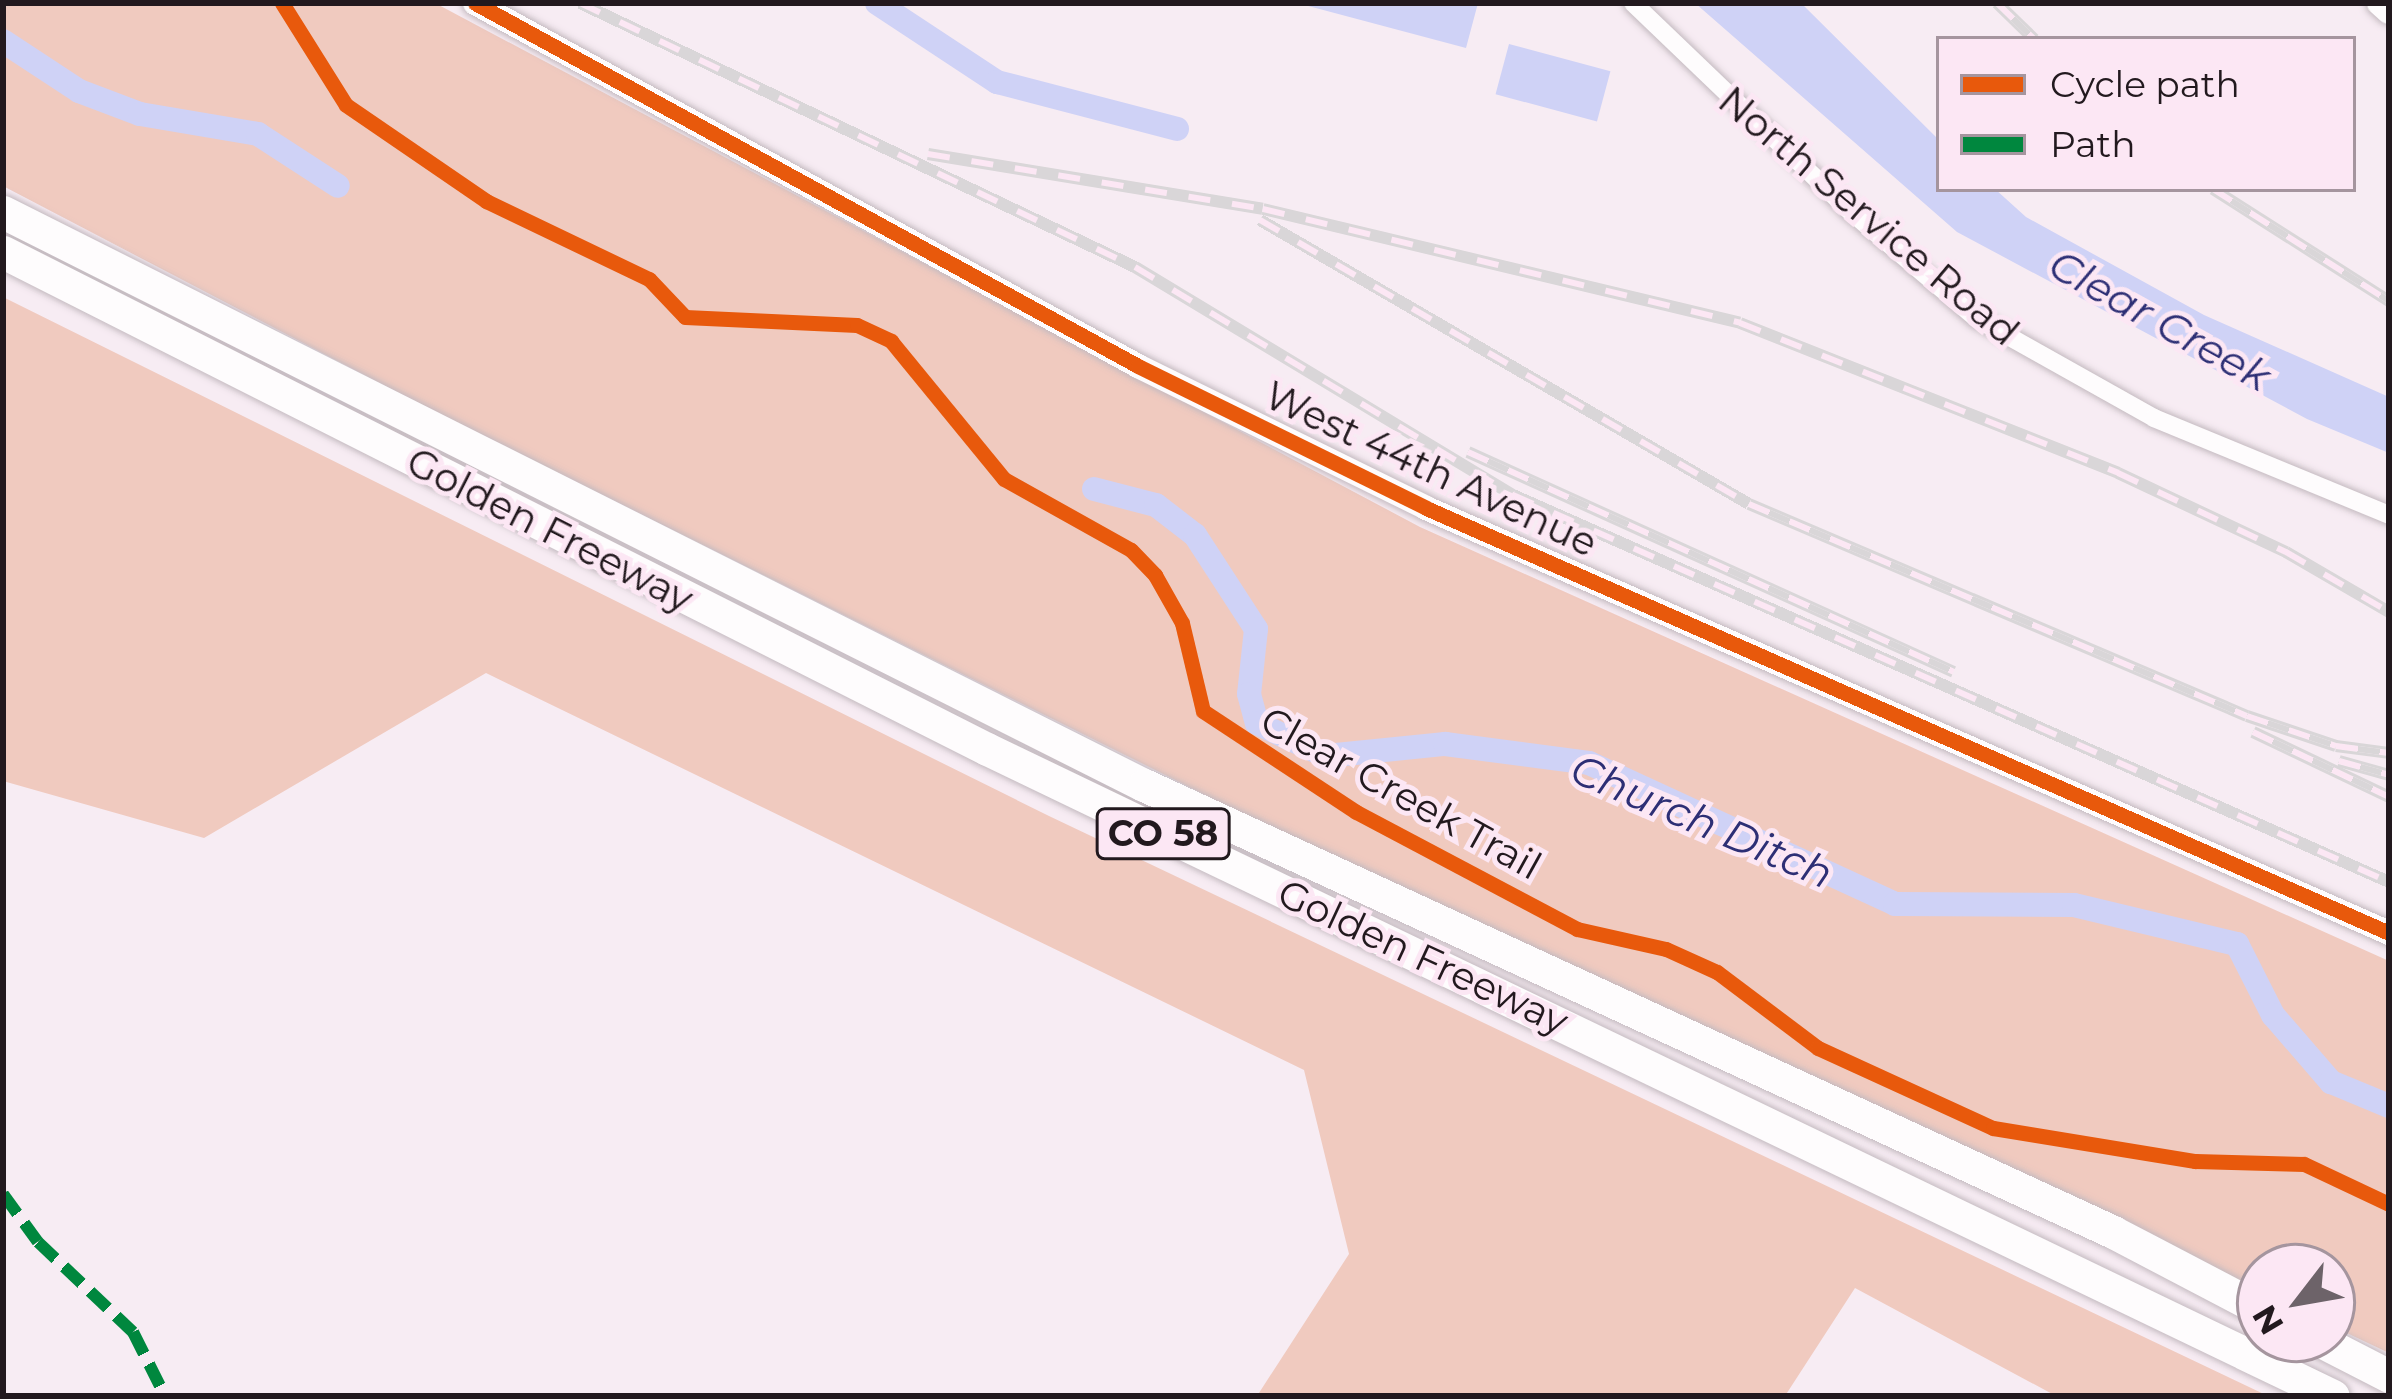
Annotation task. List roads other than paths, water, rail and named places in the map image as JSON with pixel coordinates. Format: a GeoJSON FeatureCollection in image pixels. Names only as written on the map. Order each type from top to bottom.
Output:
{"type":"FeatureCollection","features":[{"type":"Feature","properties":{"kind":"highway","name":"Golden Freeway"},"geometry":{"type":"LineString","coordinates":[[3,212],[1144,785],[2114,1232],[2236,1296]]}},
{"type":"Feature","properties":{"kind":"highway","name":"Golden Freeway"},"geometry":{"type":"LineString","coordinates":[[3,252],[987,749],[2333,1396]]}},
{"type":"Feature","properties":{"kind":"highway"},"geometry":{"type":"LineString","coordinates":[[2356,1359],[2389,1376]]}},
{"type":"Feature","properties":{"kind":"street","name":"West 44th Avenue"},"geometry":{"type":"LineString","coordinates":[[476,3],[1138,366],[1406,499],[2389,933]]}},
{"type":"Feature","properties":{"kind":"street","name":"North Service Road"},"geometry":{"type":"LineString","coordinates":[[1633,3],[1850,211],[1976,318],[2154,418],[2389,515]]}},
{"type":"Feature","properties":{"kind":"street"},"geometry":{"type":"LineString","coordinates":[[2379,3],[2389,12]]}},
{"type":"Feature","properties":{"kind":"water"},"geometry":{"type":"Polygon","coordinates":[[[1297,3],[1478,3],[1466,48],[1297,3]]]}},
{"type":"Feature","properties":{"kind":"water","name":"Clear Creek"},"geometry":{"type":"Polygon","coordinates":[[[1695,3],[1801,3],[1936,137],[1936,192],[1998,192],[2026,217],[2204,315],[2389,397],[2389,453],[2307,419],[1957,232],[1695,3]]]}},
{"type":"Feature","properties":{"kind":"water"},"geometry":{"type":"Polygon","coordinates":[[[1509,44],[1610,71],[1597,121],[1496,94],[1509,44]]]}},
{"type":"Feature","properties":{"kind":"waterway"},"geometry":{"type":"LineString","coordinates":[[877,3],[997,82],[1177,129]]}},
{"type":"Feature","properties":{"kind":"waterway","name":"Church Ditch"},"geometry":{"type":"LineString","coordinates":[[3,41],[79,91],[140,114],[258,134],[338,186]]}},
{"type":"Feature","properties":{"kind":"waterway","name":"Church Ditch"},"geometry":{"type":"LineString","coordinates":[[1094,489],[1156,505],[1195,535],[1256,629],[1249,694],[1257,723],[1326,756],[1445,744],[1589,763],[1895,904],[2074,905],[2237,944],[2273,1015],[2331,1082],[2389,1106]]}},
{"type":"Feature","properties":{"kind":"railway"},"geometry":{"type":"LineString","coordinates":[[580,3],[1135,267],[1513,495],[2389,882]]}},
{"type":"Feature","properties":{"kind":"railway"},"geometry":{"type":"LineString","coordinates":[[1997,3],[2031,36]]}},
{"type":"Feature","properties":{"kind":"railway"},"geometry":{"type":"LineString","coordinates":[[928,154],[1263,209],[1740,323],[2118,473],[2286,552],[2389,612]]}},
{"type":"Feature","properties":{"kind":"railway"},"geometry":{"type":"LineString","coordinates":[[2218,192],[2389,301]]}},
{"type":"Feature","properties":{"kind":"railway"},"geometry":{"type":"LineString","coordinates":[[1260,220],[1749,504],[2247,716],[2336,746],[2389,753]]}},
{"type":"Feature","properties":{"kind":"railway"},"geometry":{"type":"LineString","coordinates":[[1468,452],[1954,672]]}},
{"type":"Feature","properties":{"kind":"railway"},"geometry":{"type":"LineString","coordinates":[[2253,732],[2389,797]]}},
{"type":"Feature","properties":{"kind":"railway"},"geometry":{"type":"LineString","coordinates":[[2339,761],[2389,775]]}}]}
